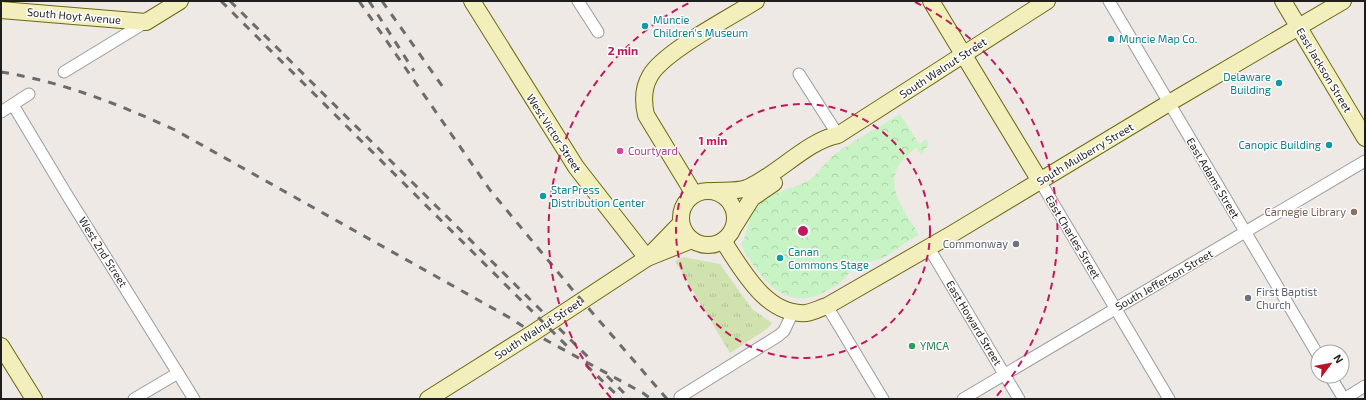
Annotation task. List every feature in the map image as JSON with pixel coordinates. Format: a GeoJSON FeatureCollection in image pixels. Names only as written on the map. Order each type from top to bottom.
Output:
{"type":"FeatureCollection","features":[{"type":"Feature","properties":{"kind":"main road"},"geometry":{"type":"LineString","coordinates":[[146,22],[180,1]]}},
{"type":"Feature","properties":{"kind":"main road","name":"West Victor Street"},"geometry":{"type":"LineString","coordinates":[[472,1],[576,167],[647,258]]}},
{"type":"Feature","properties":{"kind":"main road"},"geometry":{"type":"LineString","coordinates":[[694,194],[646,115],[643,103],[645,88],[656,67],[674,52],[756,1]]}},
{"type":"Feature","properties":{"kind":"main road","name":"East Charles Street"},"geometry":{"type":"LineString","coordinates":[[931,1],[965,54],[1040,181]]}},
{"type":"Feature","properties":{"kind":"main road","name":"South Walnut Street"},"geometry":{"type":"LineString","coordinates":[[712,190],[746,188],[822,140],[838,135],[1047,1]]}},
{"type":"Feature","properties":{"kind":"main road","name":"East Jackson Street"},"geometry":{"type":"LineString","coordinates":[[1283,1],[1365,138]]}},
{"type":"Feature","properties":{"kind":"main road","name":"South Mulberry Street"},"geometry":{"type":"LineString","coordinates":[[793,312],[807,313],[827,306],[929,248],[1169,103],[1343,1]]}},
{"type":"Feature","properties":{"kind":"main road","name":"South Hoyt Avenue"},"geometry":{"type":"LineString","coordinates":[[1,10],[146,22]]}},
{"type":"Feature","properties":{"kind":"main road","name":"South Walnut Street"},"geometry":{"type":"LineString","coordinates":[[734,226],[752,198],[829,149],[835,144],[838,135]]}},
{"type":"Feature","properties":{"kind":"main road"},"geometry":{"type":"LineString","coordinates":[[703,190],[712,190],[727,198],[732,204],[736,218],[730,235],[723,241],[707,245],[692,240],[683,229],[680,216],[684,203],[694,194],[703,190]]}},
{"type":"Feature","properties":{"kind":"main road","name":"South Walnut Street"},"geometry":{"type":"LineString","coordinates":[[647,258],[681,223]]}},
{"type":"Feature","properties":{"kind":"main road","name":"South Walnut Street"},"geometry":{"type":"LineString","coordinates":[[428,399],[533,333],[647,258],[692,240]]}},
{"type":"Feature","properties":{"kind":"main road"},"geometry":{"type":"LineString","coordinates":[[723,241],[759,291],[780,308],[793,312]]}},
{"type":"Feature","properties":{"kind":"main road"},"geometry":{"type":"LineString","coordinates":[[1,346],[34,399]]}},
{"type":"Feature","properties":{"kind":"street"},"geometry":{"type":"LineString","coordinates":[[578,1],[598,32]]}},
{"type":"Feature","properties":{"kind":"street","name":"East Adams Street"},"geometry":{"type":"LineString","coordinates":[[1109,1],[1312,344]]}},
{"type":"Feature","properties":{"kind":"street"},"geometry":{"type":"LineString","coordinates":[[64,72],[146,22]]}},
{"type":"Feature","properties":{"kind":"street"},"geometry":{"type":"LineString","coordinates":[[799,74],[838,135]]}},
{"type":"Feature","properties":{"kind":"street"},"geometry":{"type":"LineString","coordinates":[[1,112],[29,94]]}},
{"type":"Feature","properties":{"kind":"street","name":"West 2nd Street"},"geometry":{"type":"LineString","coordinates":[[13,105],[194,399]]}},
{"type":"Feature","properties":{"kind":"street","name":"South Jefferson Street"},"geometry":{"type":"LineString","coordinates":[[963,399],[1365,161]]}},
{"type":"Feature","properties":{"kind":"street","name":"East Charles Street"},"geometry":{"type":"LineString","coordinates":[[1040,181],[1169,399]]}},
{"type":"Feature","properties":{"kind":"street","name":"East Howard Street"},"geometry":{"type":"LineString","coordinates":[[929,248],[1019,399]]}},
{"type":"Feature","properties":{"kind":"street"},"geometry":{"type":"LineString","coordinates":[[827,306],[883,399]]}},
{"type":"Feature","properties":{"kind":"street"},"geometry":{"type":"LineString","coordinates":[[680,397],[774,339],[784,331],[793,312]]}},
{"type":"Feature","properties":{"kind":"street"},"geometry":{"type":"LineString","coordinates":[[134,399],[178,373]]}},
{"type":"Feature","properties":{"kind":"street"},"geometry":{"type":"LineString","coordinates":[[1335,384],[1344,399],[1365,386]]}},
{"type":"Feature","properties":{"kind":"green space"},"geometry":{"type":"Polygon","coordinates":[[[900,114],[919,144],[926,139],[929,144],[921,155],[916,147],[901,162],[895,174],[894,183],[899,202],[919,235],[880,259],[857,266],[838,284],[811,297],[798,298],[786,295],[775,289],[756,269],[741,245],[754,209],[762,200],[809,180],[835,154],[900,114]]]}},
{"type":"Feature","properties":{"kind":"green space"},"geometry":{"type":"Polygon","coordinates":[[[683,257],[720,264],[752,309],[772,323],[768,328],[730,353],[675,261],[683,257]]]}},
{"type":"Feature","properties":{"kind":"railway"},"geometry":{"type":"LineString","coordinates":[[221,1],[572,351]]}},
{"type":"Feature","properties":{"kind":"railway"},"geometry":{"type":"LineString","coordinates":[[230,1],[593,362]]}},
{"type":"Feature","properties":{"kind":"railway"},"geometry":{"type":"LineString","coordinates":[[359,1],[490,190],[571,288],[667,399]]}},
{"type":"Feature","properties":{"kind":"railway"},"geometry":{"type":"LineString","coordinates":[[369,1],[414,71]]}},
{"type":"Feature","properties":{"kind":"railway"},"geometry":{"type":"LineString","coordinates":[[382,1],[445,90]]}},
{"type":"Feature","properties":{"kind":"railway"},"geometry":{"type":"LineString","coordinates":[[1,72],[24,76],[90,95],[175,130],[512,319],[533,333],[643,393],[651,399]]}},
{"type":"Feature","properties":{"kind":"railway"},"geometry":{"type":"LineString","coordinates":[[586,365],[621,399]]}},
{"type":"Feature","properties":{"kind":"railway"},"geometry":{"type":"LineString","coordinates":[[607,376],[630,399]]}},
{"type":"Feature","properties":{"kind":"place","name":"Muncie Children's Museum"},"geometry":{"type":"Point","coordinates":[645,26]}},
{"type":"Feature","properties":{"kind":"place","name":"Muncie Map Co."},"geometry":{"type":"Point","coordinates":[1111,39]}},
{"type":"Feature","properties":{"kind":"place","name":"Delaware Building"},"geometry":{"type":"Point","coordinates":[1279,83]}},
{"type":"Feature","properties":{"kind":"place","name":"Canopic Building"},"geometry":{"type":"Point","coordinates":[1329,145]}},
{"type":"Feature","properties":{"kind":"place","name":"Courtyard"},"geometry":{"type":"Point","coordinates":[620,151]}},
{"type":"Feature","properties":{"kind":"place","name":"StarPress Distribution Center"},"geometry":{"type":"Point","coordinates":[543,196]}},
{"type":"Feature","properties":{"kind":"place","name":"Carnegie Library"},"geometry":{"type":"Point","coordinates":[1354,212]}},
{"type":"Feature","properties":{"kind":"place","name":"Commonway"},"geometry":{"type":"Point","coordinates":[1016,244]}},
{"type":"Feature","properties":{"kind":"place","name":"Canan Commons Stage"},"geometry":{"type":"Point","coordinates":[780,258]}},
{"type":"Feature","properties":{"kind":"place","name":"First Baptist Church"},"geometry":{"type":"Point","coordinates":[1248,298]}},
{"type":"Feature","properties":{"kind":"place","name":"YMCA"},"geometry":{"type":"Point","coordinates":[912,346]}}]}
